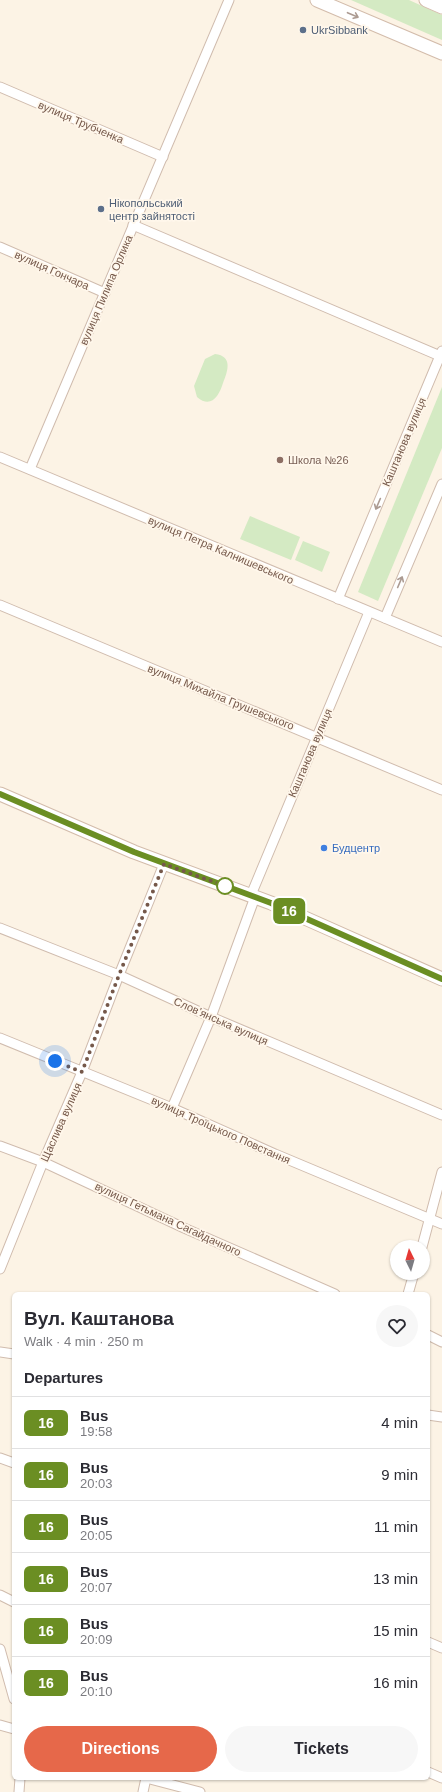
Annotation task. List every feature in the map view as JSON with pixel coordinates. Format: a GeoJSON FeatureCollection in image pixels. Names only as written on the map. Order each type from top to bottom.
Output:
{"type":"FeatureCollection","features":[{"type":"Feature","properties":{"kind":"main road"},"geometry":{"type":"LineString","coordinates":[[317,0],[442,53]]}},
{"type":"Feature","properties":{"kind":"main road"},"geometry":{"type":"LineString","coordinates":[[426,0],[442,7]]}},
{"type":"Feature","properties":{"kind":"main road"},"geometry":{"type":"LineString","coordinates":[[0,794],[164,864],[253,896],[442,979]]}},
{"type":"Feature","properties":{"kind":"street","name":"вулиця Пилипа Орлика"},"geometry":{"type":"LineString","coordinates":[[30,469],[229,0]]}},
{"type":"Feature","properties":{"kind":"street","name":"вулиця Трубченка"},"geometry":{"type":"LineString","coordinates":[[0,87],[162,156]]}},
{"type":"Feature","properties":{"kind":"street"},"geometry":{"type":"LineString","coordinates":[[133,225],[441,354]]}},
{"type":"Feature","properties":{"kind":"street","name":"вулиця Гончара"},"geometry":{"type":"LineString","coordinates":[[0,248],[105,293]]}},
{"type":"Feature","properties":{"kind":"street","name":"Каштанова вулиця"},"geometry":{"type":"LineString","coordinates":[[338,599],[441,354]]}},
{"type":"Feature","properties":{"kind":"street","name":"вулиця Петра Калнишевського"},"geometry":{"type":"LineString","coordinates":[[0,457],[442,642]]}},
{"type":"Feature","properties":{"kind":"street"},"geometry":{"type":"LineString","coordinates":[[385,618],[442,484]]}},
{"type":"Feature","properties":{"kind":"street","name":"вулиця Михайла Грушевського"},"geometry":{"type":"LineString","coordinates":[[0,606],[317,736],[442,790]]}},
{"type":"Feature","properties":{"kind":"street","name":"Каштанова вулиця"},"geometry":{"type":"LineString","coordinates":[[172,1108],[211,1017],[253,896],[317,736],[369,612]]}},
{"type":"Feature","properties":{"kind":"street","name":"Щаслива вулиця"},"geometry":{"type":"LineString","coordinates":[[0,1269],[43,1162],[82,1072],[164,864]]}},
{"type":"Feature","properties":{"kind":"street","name":"Словʼянська вулиця"},"geometry":{"type":"LineString","coordinates":[[0,928],[119,975],[211,1017],[442,1115]]}},
{"type":"Feature","properties":{"kind":"street","name":"вулиця Троїцького Повстання"},"geometry":{"type":"LineString","coordinates":[[0,1038],[172,1108],[442,1224]]}},
{"type":"Feature","properties":{"kind":"street","name":"вулиця Гетьмана Сагайдачного"},"geometry":{"type":"LineString","coordinates":[[0,1146],[43,1162],[184,1228],[330,1292]]}},
{"type":"Feature","properties":{"kind":"street"},"geometry":{"type":"LineString","coordinates":[[424,1240],[442,1172]]}},
{"type":"Feature","properties":{"kind":"street"},"geometry":{"type":"LineString","coordinates":[[409,1292],[412,1280]]}},
{"type":"Feature","properties":{"kind":"street"},"geometry":{"type":"LineString","coordinates":[[430,1336],[442,1342]]}},
{"type":"Feature","properties":{"kind":"street"},"geometry":{"type":"LineString","coordinates":[[0,1352],[12,1354]]}},
{"type":"Feature","properties":{"kind":"street"},"geometry":{"type":"LineString","coordinates":[[430,1415],[442,1417]]}},
{"type":"Feature","properties":{"kind":"street"},"geometry":{"type":"LineString","coordinates":[[0,1458],[12,1462]]}},
{"type":"Feature","properties":{"kind":"street"},"geometry":{"type":"LineString","coordinates":[[0,1595],[12,1601]]}},
{"type":"Feature","properties":{"kind":"street"},"geometry":{"type":"LineString","coordinates":[[430,1643],[442,1648]]}},
{"type":"Feature","properties":{"kind":"street"},"geometry":{"type":"LineString","coordinates":[[0,1649],[12,1692]]}},
{"type":"Feature","properties":{"kind":"street"},"geometry":{"type":"LineString","coordinates":[[0,1725],[12,1728]]}},
{"type":"Feature","properties":{"kind":"street"},"geometry":{"type":"LineString","coordinates":[[430,1773],[442,1778]]}},
{"type":"Feature","properties":{"kind":"street"},"geometry":{"type":"LineString","coordinates":[[19,1792],[20,1780]]}},
{"type":"Feature","properties":{"kind":"street"},"geometry":{"type":"LineString","coordinates":[[143,1792],[146,1780]]}},
{"type":"Feature","properties":{"kind":"street"},"geometry":{"type":"LineString","coordinates":[[154,1780],[200,1792]]}},
{"type":"Feature","properties":{"kind":"green space"},"geometry":{"type":"Polygon","coordinates":[[[351,0],[409,0],[442,15],[442,40],[351,0]]]}},
{"type":"Feature","properties":{"kind":"green space"},"geometry":{"type":"Polygon","coordinates":[[[215,354],[221,355],[225,358],[228,365],[217,396],[206,402],[197,397],[194,386],[205,359],[215,354]]]}},
{"type":"Feature","properties":{"kind":"green space"},"geometry":{"type":"Polygon","coordinates":[[[442,387],[442,448],[378,601],[358,592],[442,387]]]}},
{"type":"Feature","properties":{"kind":"green space"},"geometry":{"type":"Polygon","coordinates":[[[250,516],[300,537],[291,560],[240,539],[250,516]]]}},
{"type":"Feature","properties":{"kind":"green space"},"geometry":{"type":"Polygon","coordinates":[[[303,541],[330,552],[322,572],[295,560],[303,541]]]}},
{"type":"Feature","properties":{"kind":"bus line","name":"16"},"geometry":{"type":"LineString","coordinates":[[0,794],[134,852],[271,903],[442,979]]}},
{"type":"Feature","properties":{"kind":"place","name":"UkrSibbank"},"geometry":{"type":"Point","coordinates":[303,30]}},
{"type":"Feature","properties":{"kind":"place","name":"Нікопольський центр зайнятості"},"geometry":{"type":"Point","coordinates":[101,209]}},
{"type":"Feature","properties":{"kind":"place","name":"Школа №26"},"geometry":{"type":"Point","coordinates":[280,460]}},
{"type":"Feature","properties":{"kind":"place","name":"Будцентр"},"geometry":{"type":"Point","coordinates":[324,848]}},
{"type":"Feature","properties":{"kind":"route"},"geometry":{"type":"LineString","coordinates":[[55,1061],[82,1072],[164,864],[225,886]]}}]}
